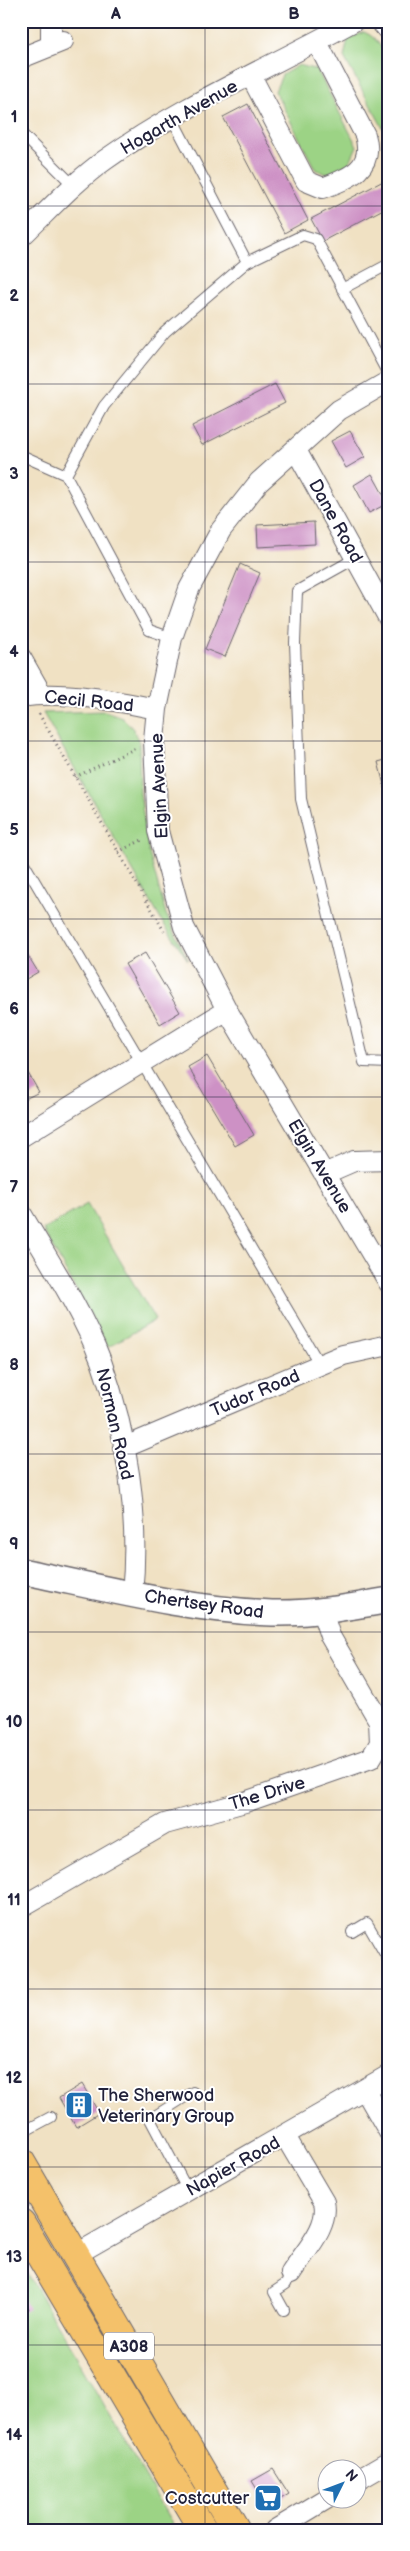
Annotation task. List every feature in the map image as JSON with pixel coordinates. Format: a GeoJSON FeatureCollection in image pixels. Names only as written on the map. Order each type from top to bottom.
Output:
{"type":"FeatureCollection","features":[{"type":"Feature","properties":{"kind":"highway","name":"A308"},"geometry":{"type":"LineString","coordinates":[[21,2162],[236,2530]]}},
{"type":"Feature","properties":{"kind":"highway","name":"A308"},"geometry":{"type":"LineString","coordinates":[[21,2223],[203,2530]]}},
{"type":"Feature","properties":{"kind":"street"},"geometry":{"type":"LineString","coordinates":[[21,58],[57,42],[51,21]]}},
{"type":"Feature","properties":{"kind":"street","name":"Hogarth Avenue"},"geometry":{"type":"LineString","coordinates":[[21,237],[104,160],[172,118],[354,21]]}},
{"type":"Feature","properties":{"kind":"street"},"geometry":{"type":"LineString","coordinates":[[384,21],[389,27]]}},
{"type":"Feature","properties":{"kind":"street"},"geometry":{"type":"LineString","coordinates":[[251,76],[306,181],[323,188],[346,180],[365,163],[369,148],[365,135],[317,42]]}},
{"type":"Feature","properties":{"kind":"street","name":"Elgin Avenue"},"geometry":{"type":"LineString","coordinates":[[389,381],[339,410],[259,482],[221,530],[189,589],[172,638],[157,709],[154,740],[158,831],[184,927],[228,1010],[389,1282]]}},
{"type":"Feature","properties":{"kind":"street","name":"Dane Road"},"geometry":{"type":"LineString","coordinates":[[296,450],[389,619]]}},
{"type":"Feature","properties":{"kind":"street"},"geometry":{"type":"LineString","coordinates":[[21,658],[31,696]]}},
{"type":"Feature","properties":{"kind":"street","name":"Cecil Road"},"geometry":{"type":"LineString","coordinates":[[31,696],[109,700],[157,709]]}},
{"type":"Feature","properties":{"kind":"street"},"geometry":{"type":"LineString","coordinates":[[21,1137],[228,1010]]}},
{"type":"Feature","properties":{"kind":"street"},"geometry":{"type":"LineString","coordinates":[[324,1174],[354,1161],[389,1160]]}},
{"type":"Feature","properties":{"kind":"street","name":"Norman Road"},"geometry":{"type":"LineString","coordinates":[[21,1213],[71,1300],[100,1360],[120,1428],[130,1489],[135,1561],[132,1594]]}},
{"type":"Feature","properties":{"kind":"street","name":"Tudor Road"},"geometry":{"type":"LineString","coordinates":[[123,1448],[343,1355],[389,1345]]}},
{"type":"Feature","properties":{"kind":"street","name":"Chertsey Road"},"geometry":{"type":"LineString","coordinates":[[21,1571],[132,1594],[219,1609],[272,1613],[322,1612],[389,1600]]}},
{"type":"Feature","properties":{"kind":"street","name":"The Drive"},"geometry":{"type":"LineString","coordinates":[[21,1907],[165,1824],[245,1802],[371,1758],[384,1744],[378,1721],[330,1636],[322,1612]]}},
{"type":"Feature","properties":{"kind":"street","name":"Napier Road"},"geometry":{"type":"LineString","coordinates":[[75,2254],[286,2136],[389,2074]]}},
{"type":"Feature","properties":{"kind":"street"},"geometry":{"type":"LineString","coordinates":[[365,2090],[389,2132]]}},
{"type":"Feature","properties":{"kind":"street"},"geometry":{"type":"LineString","coordinates":[[286,2136],[324,2202],[326,2212],[316,2238],[291,2273]]}},
{"type":"Feature","properties":{"kind":"street"},"geometry":{"type":"LineString","coordinates":[[368,2474],[389,2462]]}},
{"type":"Feature","properties":{"kind":"street"},"geometry":{"type":"LineString","coordinates":[[275,2530],[318,2504]]}},
{"type":"Feature","properties":{"kind":"lane"},"geometry":{"type":"LineString","coordinates":[[172,118],[247,262]]}},
{"type":"Feature","properties":{"kind":"lane"},"geometry":{"type":"LineString","coordinates":[[21,133],[74,186]]}},
{"type":"Feature","properties":{"kind":"lane"},"geometry":{"type":"LineString","coordinates":[[66,475],[104,406],[165,332],[247,262],[303,235],[316,239],[389,376]]}},
{"type":"Feature","properties":{"kind":"lane"},"geometry":{"type":"LineString","coordinates":[[342,289],[389,264]]}},
{"type":"Feature","properties":{"kind":"lane"},"geometry":{"type":"LineString","coordinates":[[21,455],[66,475],[148,630],[172,638]]}},
{"type":"Feature","properties":{"kind":"lane"},"geometry":{"type":"LineString","coordinates":[[356,558],[297,591],[295,643],[301,799],[364,1062],[389,1063]]}},
{"type":"Feature","properties":{"kind":"lane"},"geometry":{"type":"LineString","coordinates":[[21,858],[320,1365]]}},
{"type":"Feature","properties":{"kind":"lane"},"geometry":{"type":"LineString","coordinates":[[352,1932],[367,1923],[389,1962]]}},
{"type":"Feature","properties":{"kind":"lane"},"geometry":{"type":"LineString","coordinates":[[188,2191],[150,2119],[193,2092]]}},
{"type":"Feature","properties":{"kind":"lane"},"geometry":{"type":"LineString","coordinates":[[21,2133],[51,2117]]}},
{"type":"Feature","properties":{"kind":"lane"},"geometry":{"type":"LineString","coordinates":[[284,2310],[274,2292],[286,2284],[291,2273]]}},
{"type":"Feature","properties":{"kind":"path"},"geometry":{"type":"LineString","coordinates":[[31,696],[166,935]]}},
{"type":"Feature","properties":{"kind":"path"},"geometry":{"type":"LineString","coordinates":[[76,778],[154,740]]}},
{"type":"Feature","properties":{"kind":"path"},"geometry":{"type":"LineString","coordinates":[[118,852],[158,831]]}},
{"type":"Feature","properties":{"kind":"green space"},"geometry":{"type":"Polygon","coordinates":[[[364,32],[375,39],[383,50],[387,64],[390,79],[389,139],[344,57],[348,39],[364,32]]]}},
{"type":"Feature","properties":{"kind":"green space"},"geometry":{"type":"Polygon","coordinates":[[[299,65],[317,70],[357,146],[349,164],[329,175],[315,169],[275,91],[282,75],[299,65]]]}},
{"type":"Feature","properties":{"kind":"green space"},"geometry":{"type":"Polygon","coordinates":[[[105,711],[122,717],[133,729],[139,742],[140,793],[149,853],[166,914],[188,960],[161,920],[43,713],[105,711]]]}},
{"type":"Feature","properties":{"kind":"green space"},"geometry":{"type":"Polygon","coordinates":[[[87,1204],[155,1320],[108,1347],[43,1230],[87,1204]]]}},
{"type":"Feature","properties":{"kind":"green space"},"geometry":{"type":"Polygon","coordinates":[[[21,2262],[176,2530],[21,2530],[21,2262]]]}},
{"type":"Feature","properties":{"kind":"building"},"geometry":{"type":"Polygon","coordinates":[[[248,104],[308,220],[284,233],[223,117],[248,104]]]}},
{"type":"Feature","properties":{"kind":"building"},"geometry":{"type":"Polygon","coordinates":[[[389,178],[389,206],[323,241],[311,219],[389,178]]]}},
{"type":"Feature","properties":{"kind":"building"},"geometry":{"type":"Polygon","coordinates":[[[275,384],[285,403],[202,445],[192,426],[275,384]]]}},
{"type":"Feature","properties":{"kind":"building"},"geometry":{"type":"Polygon","coordinates":[[[350,431],[365,457],[346,468],[331,441],[350,431]]]}},
{"type":"Feature","properties":{"kind":"building"},"geometry":{"type":"Polygon","coordinates":[[[372,474],[388,503],[369,513],[354,485],[372,474]]]}},
{"type":"Feature","properties":{"kind":"building"},"geometry":{"type":"Polygon","coordinates":[[[314,522],[315,544],[258,547],[257,525],[314,522]]]}},
{"type":"Feature","properties":{"kind":"building"},"geometry":{"type":"Polygon","coordinates":[[[240,564],[260,573],[225,657],[205,649],[240,564]]]}},
{"type":"Feature","properties":{"kind":"building"},"geometry":{"type":"Polygon","coordinates":[[[389,759],[389,800],[388,800],[378,762],[389,759]]]}},
{"type":"Feature","properties":{"kind":"building"},"geometry":{"type":"Polygon","coordinates":[[[21,944],[38,972],[21,982],[21,944]]]}},
{"type":"Feature","properties":{"kind":"building"},"geometry":{"type":"Polygon","coordinates":[[[145,953],[180,1012],[160,1024],[125,964],[145,953]]]}},
{"type":"Feature","properties":{"kind":"building"},"geometry":{"type":"Polygon","coordinates":[[[207,1056],[254,1135],[235,1146],[188,1067],[207,1056]]]}},
{"type":"Feature","properties":{"kind":"building"},"geometry":{"type":"Polygon","coordinates":[[[28,1073],[39,1092],[21,1101],[21,1077],[28,1073]]]}},
{"type":"Feature","properties":{"kind":"building","name":"The Sherwood Veterinary Group"},"geometry":{"type":"Polygon","coordinates":[[[82,2084],[99,2113],[76,2127],[59,2098],[82,2084]]]}},
{"type":"Feature","properties":{"kind":"building"},"geometry":{"type":"Polygon","coordinates":[[[21,2294],[29,2309],[21,2313],[21,2294]]]}},
{"type":"Feature","properties":{"kind":"building"},"geometry":{"type":"Polygon","coordinates":[[[273,2469],[289,2494],[274,2503],[265,2502],[252,2481],[273,2469]]]}},
{"type":"Feature","properties":{"kind":"place","name":"The Sherwood Veterinary Group"},"geometry":{"type":"Point","coordinates":[79,2105]}},
{"type":"Feature","properties":{"kind":"place","name":"Costcutter"},"geometry":{"type":"Point","coordinates":[268,2498]}}]}
